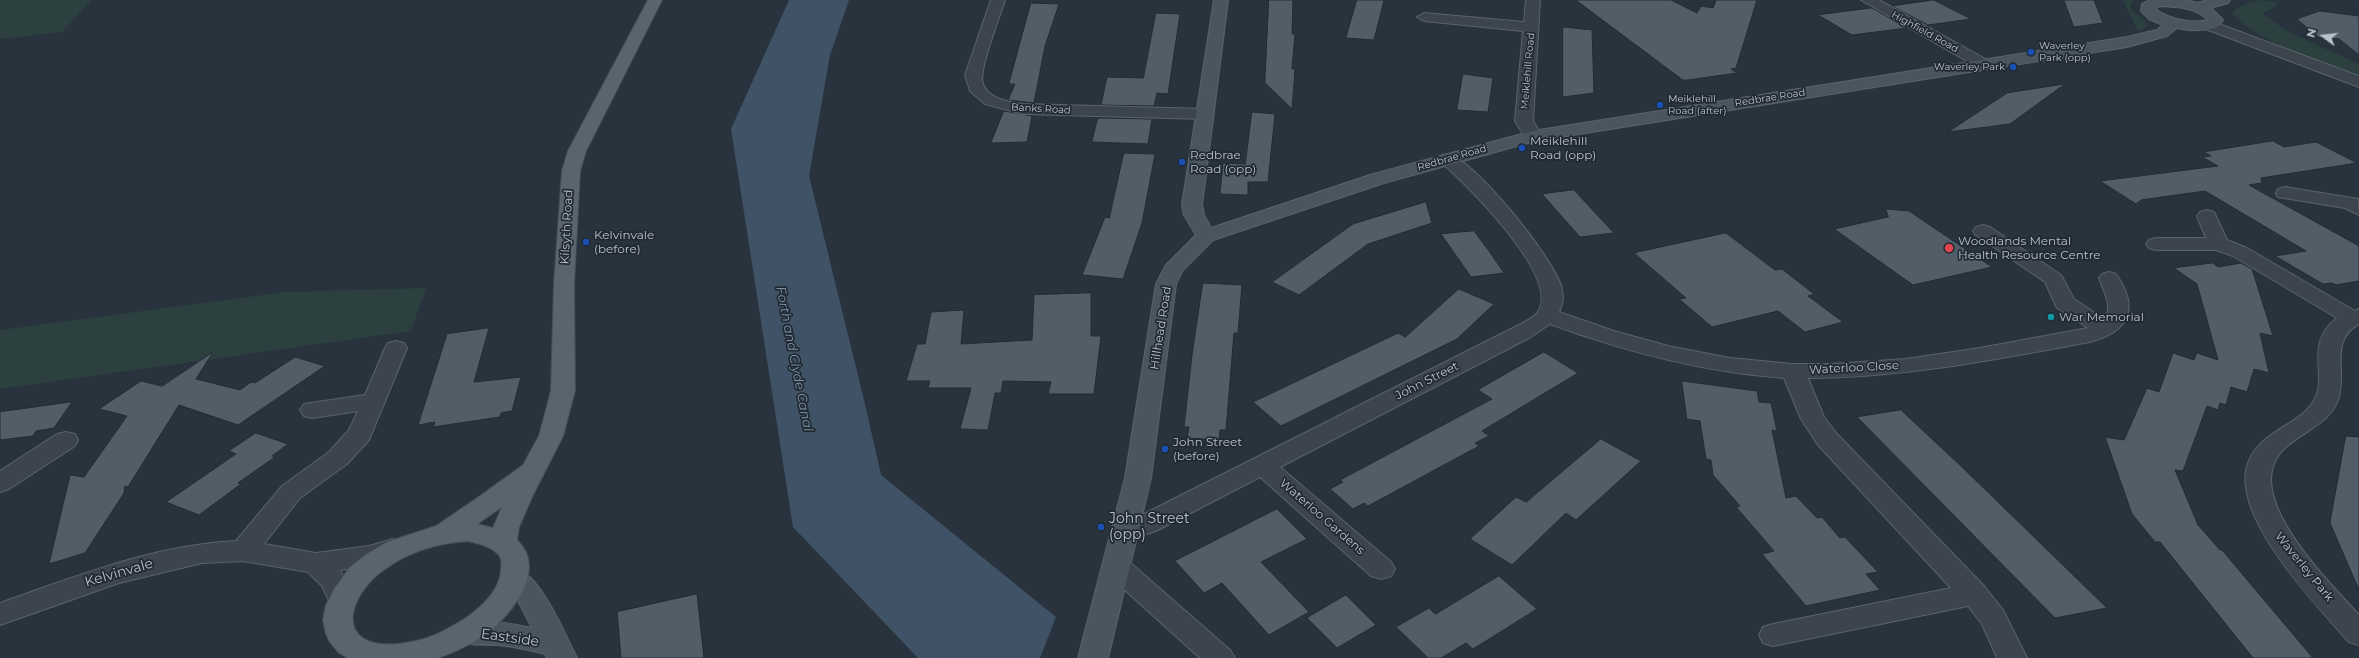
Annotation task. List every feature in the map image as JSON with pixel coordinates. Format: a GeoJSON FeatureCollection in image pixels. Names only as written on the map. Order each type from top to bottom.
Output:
{"type":"FeatureCollection","features":[{"type":"Feature","properties":{"kind":"main road","name":"Kilsyth Road"},"geometry":{"type":"LineString","coordinates":[[503,541],[506,527],[533,469],[551,436],[563,391],[564,284],[571,171],[577,151],[655,0]]}},
{"type":"Feature","properties":{"kind":"main road","name":"Kilsyth Road"},"geometry":{"type":"LineString","coordinates":[[446,532],[489,503],[533,469]]}},
{"type":"Feature","properties":{"kind":"main road"},"geometry":{"type":"LineString","coordinates":[[468,531],[488,534],[503,541],[512,551],[516,563],[515,578],[509,592],[498,606],[483,620],[465,633],[442,644],[418,652],[393,657],[342,650],[337,616],[342,599],[354,580],[374,563],[397,548],[422,538],[446,532],[468,531]]}},
{"type":"Feature","properties":{"kind":"street","name":"Banks Road"},"geometry":{"type":"LineString","coordinates":[[998,0],[973,75],[975,86],[994,103],[1023,109],[1205,114]]}},
{"type":"Feature","properties":{"kind":"street"},"geometry":{"type":"LineString","coordinates":[[1206,236],[1194,215],[1192,205],[1220,0]]}},
{"type":"Feature","properties":{"kind":"street","name":"Meiklehill Road"},"geometry":{"type":"LineString","coordinates":[[1533,0],[1524,121],[1533,136]]}},
{"type":"Feature","properties":{"kind":"street","name":"Highfield Road"},"geometry":{"type":"LineString","coordinates":[[1868,0],[1983,64]]}},
{"type":"Feature","properties":{"kind":"street"},"geometry":{"type":"LineString","coordinates":[[2197,8],[2223,0]]}},
{"type":"Feature","properties":{"kind":"street"},"geometry":{"type":"LineString","coordinates":[[2208,25],[2216,20],[2213,16],[2197,8],[2168,2],[2157,2],[2147,7],[2153,15],[2175,23],[2208,25],[2359,82]]}},
{"type":"Feature","properties":{"kind":"street","name":"Meiklehill Road"},"geometry":{"type":"LineString","coordinates":[[1424,18],[1532,27]]}},
{"type":"Feature","properties":{"kind":"street","name":"Redbrae Road"},"geometry":{"type":"LineString","coordinates":[[1206,236],[1302,203],[1448,159],[1533,136],[2146,38],[2162,33],[2175,23]]}},
{"type":"Feature","properties":{"kind":"street"},"geometry":{"type":"LineString","coordinates":[[1448,159],[1491,203],[1543,268],[1550,281],[1552,293],[1552,303],[1546,315]]}},
{"type":"Feature","properties":{"kind":"street"},"geometry":{"type":"LineString","coordinates":[[2285,193],[2356,200]]}},
{"type":"Feature","properties":{"kind":"street"},"geometry":{"type":"LineString","coordinates":[[2207,216],[2218,244]]}},
{"type":"Feature","properties":{"kind":"street"},"geometry":{"type":"LineString","coordinates":[[1983,231],[2054,279],[2064,303],[2105,330],[2114,324],[2120,312],[2117,295],[2109,278]]}},
{"type":"Feature","properties":{"kind":"street","name":"Hillhead Road"},"geometry":{"type":"LineString","coordinates":[[1092,658],[1129,521],[1145,437],[1166,284],[1173,269],[1206,236]]}},
{"type":"Feature","properties":{"kind":"street","name":"Waverley Park"},"geometry":{"type":"LineString","coordinates":[[2156,244],[2218,244],[2240,252],[2356,317],[2339,328],[2331,340],[2328,359],[2328,396],[2320,409],[2274,443],[2262,459],[2257,480],[2262,505],[2271,526],[2301,566],[2359,634]]}},
{"type":"Feature","properties":{"kind":"street","name":"Waterloo Close"},"geometry":{"type":"LineString","coordinates":[[1546,315],[1602,336],[1655,351],[1743,366],[1793,371],[1879,368],[1940,362],[2090,335],[2105,330]]}},
{"type":"Feature","properties":{"kind":"street","name":"John Street"},"geometry":{"type":"LineString","coordinates":[[1129,521],[1147,524],[1521,333],[1536,324],[1546,315]]}},
{"type":"Feature","properties":{"kind":"street"},"geometry":{"type":"LineString","coordinates":[[243,551],[291,492],[338,458],[351,446],[360,434],[396,348]]}},
{"type":"Feature","properties":{"kind":"street"},"geometry":{"type":"LineString","coordinates":[[1793,371],[1813,418],[1827,439],[1974,594],[1993,618],[2012,658]]}},
{"type":"Feature","properties":{"kind":"street"},"geometry":{"type":"LineString","coordinates":[[312,410],[374,401]]}},
{"type":"Feature","properties":{"kind":"street"},"geometry":{"type":"LineString","coordinates":[[0,483],[66,440]]}},
{"type":"Feature","properties":{"kind":"street","name":"Waterloo Gardens"},"geometry":{"type":"LineString","coordinates":[[1263,466],[1381,569]]}},
{"type":"Feature","properties":{"kind":"street","name":"Kelvinvale"},"geometry":{"type":"LineString","coordinates":[[0,614],[115,573],[202,553],[243,551],[316,563],[369,556],[397,548]]}},
{"type":"Feature","properties":{"kind":"street"},"geometry":{"type":"LineString","coordinates":[[316,563],[333,580],[342,599]]}},
{"type":"Feature","properties":{"kind":"street"},"geometry":{"type":"LineString","coordinates":[[1116,566],[1220,658]]}},
{"type":"Feature","properties":{"kind":"street","name":"Eastside"},"geometry":{"type":"LineString","coordinates":[[515,578],[529,594],[559,651]]}},
{"type":"Feature","properties":{"kind":"street"},"geometry":{"type":"LineString","coordinates":[[1773,635],[1974,594]]}},
{"type":"Feature","properties":{"kind":"street","name":"Eastside"},"geometry":{"type":"LineString","coordinates":[[465,633],[486,632],[521,636],[559,651]]}},
{"type":"Feature","properties":{"kind":"green space"},"geometry":{"type":"Polygon","coordinates":[[[0,0],[92,0],[62,32],[0,39],[0,0]]]}},
{"type":"Feature","properties":{"kind":"green space"},"geometry":{"type":"Polygon","coordinates":[[[2123,0],[2134,0],[2131,3],[2131,10],[2145,20],[2148,26],[2141,31],[2137,29],[2123,0]]]}},
{"type":"Feature","properties":{"kind":"green space"},"geometry":{"type":"Polygon","coordinates":[[[2263,0],[2280,3],[2263,14],[2287,31],[2359,64],[2359,75],[2275,43],[2245,25],[2232,14],[2234,10],[2250,2],[2263,0]]]}},
{"type":"Feature","properties":{"kind":"green space"},"geometry":{"type":"Polygon","coordinates":[[[426,288],[411,331],[0,389],[0,330],[285,292],[426,288]]]}},
{"type":"Feature","properties":{"kind":"water","name":"Forth and Clyde Canal"},"geometry":{"type":"Polygon","coordinates":[[[789,0],[849,0],[830,55],[809,176],[881,475],[1056,617],[1040,658],[918,658],[793,527],[731,129],[789,0]]]}},
{"type":"Feature","properties":{"kind":"building"},"geometry":{"type":"Polygon","coordinates":[[[1269,0],[1293,0],[1292,34],[1295,34],[1292,69],[1295,69],[1292,109],[1265,83],[1269,0]]]}},
{"type":"Feature","properties":{"kind":"building"},"geometry":{"type":"Polygon","coordinates":[[[1357,0],[1384,0],[1374,40],[1346,38],[1357,0]]]}},
{"type":"Feature","properties":{"kind":"building"},"geometry":{"type":"Polygon","coordinates":[[[1576,0],[1671,0],[1697,13],[1701,6],[1713,8],[1716,0],[1757,0],[1736,68],[1731,69],[1737,73],[1683,80],[1576,0]]]}},
{"type":"Feature","properties":{"kind":"building"},"geometry":{"type":"Polygon","coordinates":[[[1934,0],[1971,19],[1928,25],[1892,6],[1934,0]]]}},
{"type":"Feature","properties":{"kind":"building"},"geometry":{"type":"Polygon","coordinates":[[[2064,0],[2094,0],[2103,23],[2074,27],[2064,0]]]}},
{"type":"Feature","properties":{"kind":"building"},"geometry":{"type":"Polygon","coordinates":[[[1031,3],[1059,4],[1045,46],[1034,103],[1008,100],[1015,84],[1009,84],[1031,3]]]}},
{"type":"Feature","properties":{"kind":"building"},"geometry":{"type":"Polygon","coordinates":[[[1872,8],[1907,28],[1852,35],[1818,15],[1872,8]]]}},
{"type":"Feature","properties":{"kind":"building"},"geometry":{"type":"Polygon","coordinates":[[[2320,11],[2359,16],[2359,55],[2339,39],[2318,37],[2297,19],[2320,11]]]}},
{"type":"Feature","properties":{"kind":"building"},"geometry":{"type":"Polygon","coordinates":[[[1156,13],[1180,14],[1168,94],[1157,93],[1154,106],[1101,105],[1107,77],[1143,78],[1156,13]]]}},
{"type":"Feature","properties":{"kind":"building"},"geometry":{"type":"Polygon","coordinates":[[[1563,27],[1592,30],[1594,93],[1563,97],[1563,27]]]}},
{"type":"Feature","properties":{"kind":"building"},"geometry":{"type":"Polygon","coordinates":[[[1463,74],[1493,78],[1488,112],[1457,110],[1463,74]]]}},
{"type":"Feature","properties":{"kind":"building"},"geometry":{"type":"Polygon","coordinates":[[[2065,84],[2010,124],[1948,132],[2007,93],[2065,84]]]}},
{"type":"Feature","properties":{"kind":"building"},"geometry":{"type":"Polygon","coordinates":[[[1004,111],[1032,116],[1027,142],[991,143],[1004,111]]]}},
{"type":"Feature","properties":{"kind":"building"},"geometry":{"type":"Polygon","coordinates":[[[1252,112],[1275,114],[1268,182],[1248,182],[1248,195],[1220,194],[1223,163],[1245,164],[1252,112]]]}},
{"type":"Feature","properties":{"kind":"building"},"geometry":{"type":"Polygon","coordinates":[[[1098,118],[1152,119],[1148,144],[1092,142],[1098,118]]]}},
{"type":"Feature","properties":{"kind":"building"},"geometry":{"type":"Polygon","coordinates":[[[2273,141],[2284,147],[2316,142],[2357,163],[2261,178],[2262,183],[2249,185],[2359,246],[2359,281],[2336,285],[2332,283],[2323,284],[2275,256],[2306,251],[2205,191],[2141,200],[2136,204],[2100,181],[2218,166],[2202,157],[2211,156],[2204,152],[2273,141]]]}},
{"type":"Feature","properties":{"kind":"building"},"geometry":{"type":"Polygon","coordinates":[[[1124,153],[1155,154],[1142,223],[1123,279],[1082,275],[1105,217],[1109,218],[1124,153]]]}},
{"type":"Feature","properties":{"kind":"building"},"geometry":{"type":"Polygon","coordinates":[[[1574,190],[1614,233],[1580,237],[1542,194],[1574,190]]]}},
{"type":"Feature","properties":{"kind":"building"},"geometry":{"type":"Polygon","coordinates":[[[1426,202],[1432,223],[1368,244],[1299,295],[1272,282],[1353,224],[1426,202]]]}},
{"type":"Feature","properties":{"kind":"building","name":"Woodlands Mental Health Resource Centre"},"geometry":{"type":"Polygon","coordinates":[[[1886,209],[1909,211],[1992,267],[1913,285],[1834,229],[1888,217],[1886,209]]]}},
{"type":"Feature","properties":{"kind":"building"},"geometry":{"type":"Polygon","coordinates":[[[1474,231],[1504,273],[1471,277],[1441,234],[1474,231]]]}},
{"type":"Feature","properties":{"kind":"building"},"geometry":{"type":"Polygon","coordinates":[[[1726,233],[1775,270],[1782,269],[1814,294],[1808,296],[1843,322],[1805,332],[1778,311],[1712,327],[1679,299],[1686,298],[1634,253],[1726,233]]]}},
{"type":"Feature","properties":{"kind":"building"},"geometry":{"type":"Polygon","coordinates":[[[2213,263],[2218,267],[2241,263],[2252,269],[2273,336],[2260,333],[2269,373],[2254,369],[2247,392],[2231,387],[2226,405],[2220,403],[2218,410],[2207,406],[2183,471],[2175,470],[2198,525],[2220,550],[2222,550],[2313,658],[2253,658],[2160,542],[2155,542],[2132,514],[2105,437],[2124,440],[2147,388],[2159,392],[2173,353],[2194,360],[2197,353],[2218,360],[2197,284],[2174,268],[2213,263]]]}},
{"type":"Feature","properties":{"kind":"building"},"geometry":{"type":"Polygon","coordinates":[[[1203,283],[1242,285],[1238,333],[1234,333],[1226,430],[1220,430],[1219,440],[1187,438],[1189,427],[1184,427],[1192,355],[1203,283]]]}},
{"type":"Feature","properties":{"kind":"building"},"geometry":{"type":"Polygon","coordinates":[[[1459,289],[1494,304],[1457,339],[1281,426],[1253,402],[1398,333],[1405,337],[1459,289]]]}},
{"type":"Feature","properties":{"kind":"building"},"geometry":{"type":"Polygon","coordinates":[[[1091,293],[1091,336],[1101,336],[1094,394],[1048,394],[1051,382],[1003,381],[1001,393],[995,393],[988,430],[960,429],[971,388],[928,388],[930,381],[906,381],[917,344],[925,344],[931,312],[964,310],[961,344],[1032,340],[1034,295],[1091,293]]]}},
{"type":"Feature","properties":{"kind":"building"},"geometry":{"type":"Polygon","coordinates":[[[489,328],[474,382],[521,377],[512,411],[501,413],[500,417],[433,427],[435,422],[418,425],[447,334],[489,328]]]}},
{"type":"Feature","properties":{"kind":"building"},"geometry":{"type":"Polygon","coordinates":[[[213,352],[196,379],[240,390],[251,382],[255,383],[295,357],[325,366],[238,425],[179,405],[128,487],[125,486],[124,493],[85,553],[49,564],[70,475],[84,477],[127,416],[99,409],[141,381],[162,386],[213,352]]]}},
{"type":"Feature","properties":{"kind":"building"},"geometry":{"type":"Polygon","coordinates":[[[1544,352],[1578,373],[1482,431],[1489,436],[1475,443],[1479,446],[1368,506],[1364,503],[1353,509],[1330,489],[1343,482],[1340,480],[1492,399],[1478,390],[1544,352]]]}},
{"type":"Feature","properties":{"kind":"building"},"geometry":{"type":"Polygon","coordinates":[[[1682,381],[1757,391],[1759,402],[1771,403],[1777,431],[1772,430],[1786,498],[1796,496],[1817,518],[1822,517],[1840,538],[1845,537],[1878,572],[1866,574],[1880,590],[1806,606],[1762,554],[1774,551],[1736,507],[1740,506],[1713,475],[1711,460],[1706,459],[1700,421],[1687,419],[1682,381]]]}},
{"type":"Feature","properties":{"kind":"building"},"geometry":{"type":"Polygon","coordinates":[[[72,402],[54,428],[36,431],[33,436],[0,440],[0,412],[72,402]]]}},
{"type":"Feature","properties":{"kind":"building"},"geometry":{"type":"Polygon","coordinates":[[[1901,410],[2107,608],[2055,618],[1857,417],[1901,410]]]}},
{"type":"Feature","properties":{"kind":"building"},"geometry":{"type":"Polygon","coordinates":[[[256,433],[288,444],[272,456],[275,457],[238,483],[241,484],[199,515],[166,502],[236,454],[229,451],[256,433]]]}},
{"type":"Feature","properties":{"kind":"building"},"geometry":{"type":"Polygon","coordinates":[[[2346,436],[2359,437],[2359,590],[2330,523],[2346,436]]]}},
{"type":"Feature","properties":{"kind":"building"},"geometry":{"type":"Polygon","coordinates":[[[1601,439],[1641,461],[1576,520],[1566,513],[1512,565],[1470,539],[1516,497],[1526,502],[1601,439]]]}},
{"type":"Feature","properties":{"kind":"building"},"geometry":{"type":"Polygon","coordinates":[[[1277,509],[1307,539],[1261,562],[1309,612],[1269,635],[1222,583],[1204,593],[1175,561],[1277,509]]]}},
{"type":"Feature","properties":{"kind":"building"},"geometry":{"type":"Polygon","coordinates":[[[1499,576],[1537,609],[1473,649],[1466,643],[1441,658],[1428,658],[1396,627],[1429,608],[1435,614],[1499,576]]]}},
{"type":"Feature","properties":{"kind":"building"},"geometry":{"type":"Polygon","coordinates":[[[697,594],[704,658],[621,658],[617,612],[697,594]]]}},
{"type":"Feature","properties":{"kind":"building"},"geometry":{"type":"Polygon","coordinates":[[[1346,595],[1376,625],[1337,648],[1307,618],[1346,595]]]}},
{"type":"Feature","properties":{"kind":"place","name":"Waverley Park (opp)"},"geometry":{"type":"Point","coordinates":[2031,52]}},
{"type":"Feature","properties":{"kind":"place","name":"Waverley Park"},"geometry":{"type":"Point","coordinates":[2013,67]}},
{"type":"Feature","properties":{"kind":"place","name":"Meiklehill Road (after)"},"geometry":{"type":"Point","coordinates":[1660,105]}},
{"type":"Feature","properties":{"kind":"place","name":"Meiklehill Road (opp)"},"geometry":{"type":"Point","coordinates":[1522,148]}},
{"type":"Feature","properties":{"kind":"place","name":"Redbrae Road (opp)"},"geometry":{"type":"Point","coordinates":[1182,162]}},
{"type":"Feature","properties":{"kind":"place","name":"Kelvinvale (before)"},"geometry":{"type":"Point","coordinates":[586,242]}},
{"type":"Feature","properties":{"kind":"place","name":"Woodlands Mental Health Resource Centre"},"geometry":{"type":"Point","coordinates":[1949,248]}},
{"type":"Feature","properties":{"kind":"place","name":"War Memorial"},"geometry":{"type":"Point","coordinates":[2051,317]}},
{"type":"Feature","properties":{"kind":"place","name":"John Street (before)"},"geometry":{"type":"Point","coordinates":[1165,449]}},
{"type":"Feature","properties":{"kind":"place","name":"John Street (opp)"},"geometry":{"type":"Point","coordinates":[1101,527]}}]}
